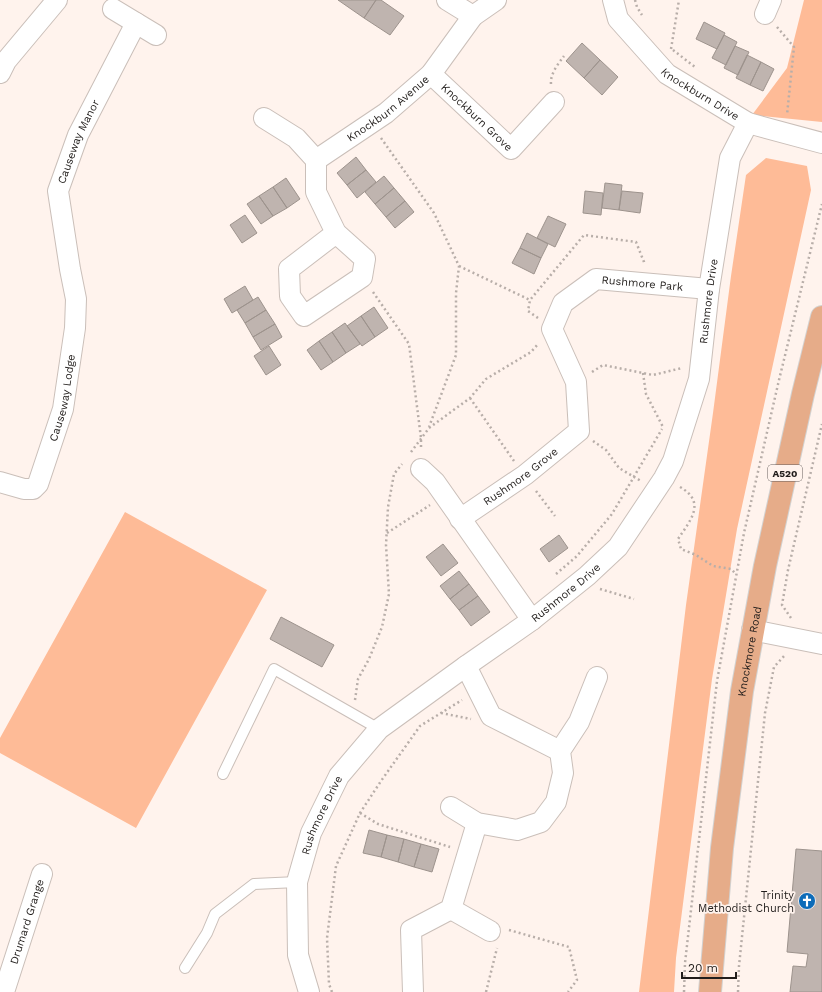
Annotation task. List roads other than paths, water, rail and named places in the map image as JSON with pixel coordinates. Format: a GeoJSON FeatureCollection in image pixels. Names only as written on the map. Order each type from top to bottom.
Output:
{"type":"FeatureCollection","features":[{"type":"Feature","properties":{"kind":"main road","name":"Knockmore Road"},"geometry":{"type":"LineString","coordinates":[[710,992],[722,848],[742,691],[752,630],[778,506],[822,317]]}},
{"type":"Feature","properties":{"kind":"street"},"geometry":{"type":"LineString","coordinates":[[0,73],[6,61],[57,0]]}},
{"type":"Feature","properties":{"kind":"street"},"geometry":{"type":"LineString","coordinates":[[447,0],[473,16]]}},
{"type":"Feature","properties":{"kind":"street","name":"Knockburn Avenue"},"geometry":{"type":"LineString","coordinates":[[316,160],[386,113],[431,74],[473,16],[496,0]]}},
{"type":"Feature","properties":{"kind":"street","name":"Knockburn Drive"},"geometry":{"type":"LineString","coordinates":[[613,0],[618,19],[667,74],[748,123],[822,143]]}},
{"type":"Feature","properties":{"kind":"street"},"geometry":{"type":"LineString","coordinates":[[113,9],[156,35]]}},
{"type":"Feature","properties":{"kind":"street","name":"Causeway Manor"},"geometry":{"type":"LineString","coordinates":[[70,269],[58,192],[78,135],[136,23]]}},
{"type":"Feature","properties":{"kind":"street","name":"Knockburn Grove"},"geometry":{"type":"LineString","coordinates":[[431,74],[511,149],[554,102]]}},
{"type":"Feature","properties":{"kind":"street"},"geometry":{"type":"LineString","coordinates":[[264,118],[296,138],[316,160],[316,192],[336,233],[365,259],[362,277],[304,316],[290,296],[289,269],[336,233]]}},
{"type":"Feature","properties":{"kind":"street","name":"Rushmore Drive"},"geometry":{"type":"LineString","coordinates":[[309,992],[298,955],[297,882],[311,833],[339,776],[379,729],[532,620],[587,576],[618,547],[660,484],[673,461],[699,379],[709,289],[730,158],[748,123]]}},
{"type":"Feature","properties":{"kind":"street","name":"Causeway Lodge"},"geometry":{"type":"LineString","coordinates":[[0,482],[24,489],[33,489],[38,484],[52,444],[63,409],[75,328],[76,299],[70,269]]}},
{"type":"Feature","properties":{"kind":"street","name":"Rushmore Park"},"geometry":{"type":"LineString","coordinates":[[580,431],[576,382],[552,329],[563,303],[596,278],[709,289]]}},
{"type":"Feature","properties":{"kind":"street","name":"Rushmore Grove"},"geometry":{"type":"LineString","coordinates":[[460,519],[525,476],[580,431]]}},
{"type":"Feature","properties":{"kind":"street"},"geometry":{"type":"LineString","coordinates":[[411,462],[435,482],[532,620]]}},
{"type":"Feature","properties":{"kind":"street"},"geometry":{"type":"LineString","coordinates":[[752,630],[822,644]]}},
{"type":"Feature","properties":{"kind":"street"},"geometry":{"type":"LineString","coordinates":[[466,666],[491,716],[560,751]]}},
{"type":"Feature","properties":{"kind":"street"},"geometry":{"type":"LineString","coordinates":[[451,807],[477,823],[516,830],[541,822],[556,802],[563,773],[560,751],[579,722],[597,677]]}},
{"type":"Feature","properties":{"kind":"street"},"geometry":{"type":"LineString","coordinates":[[413,992],[411,930],[451,909],[477,823]]}},
{"type":"Feature","properties":{"kind":"street","name":"Drumard Grange"},"geometry":{"type":"LineString","coordinates":[[4,992],[42,874]]}},
{"type":"Feature","properties":{"kind":"street"},"geometry":{"type":"LineString","coordinates":[[451,909],[490,931]]}},
{"type":"Feature","properties":{"kind":"lane"},"geometry":{"type":"LineString","coordinates":[[223,774],[274,669],[379,729]]}},
{"type":"Feature","properties":{"kind":"lane"},"geometry":{"type":"LineString","coordinates":[[185,968],[206,933],[215,914],[220,910],[254,884],[297,882]]}},
{"type":"Feature","properties":{"kind":"place","name":"Trinity Methodist Church"},"geometry":{"type":"Point","coordinates":[807,901]}}]}
